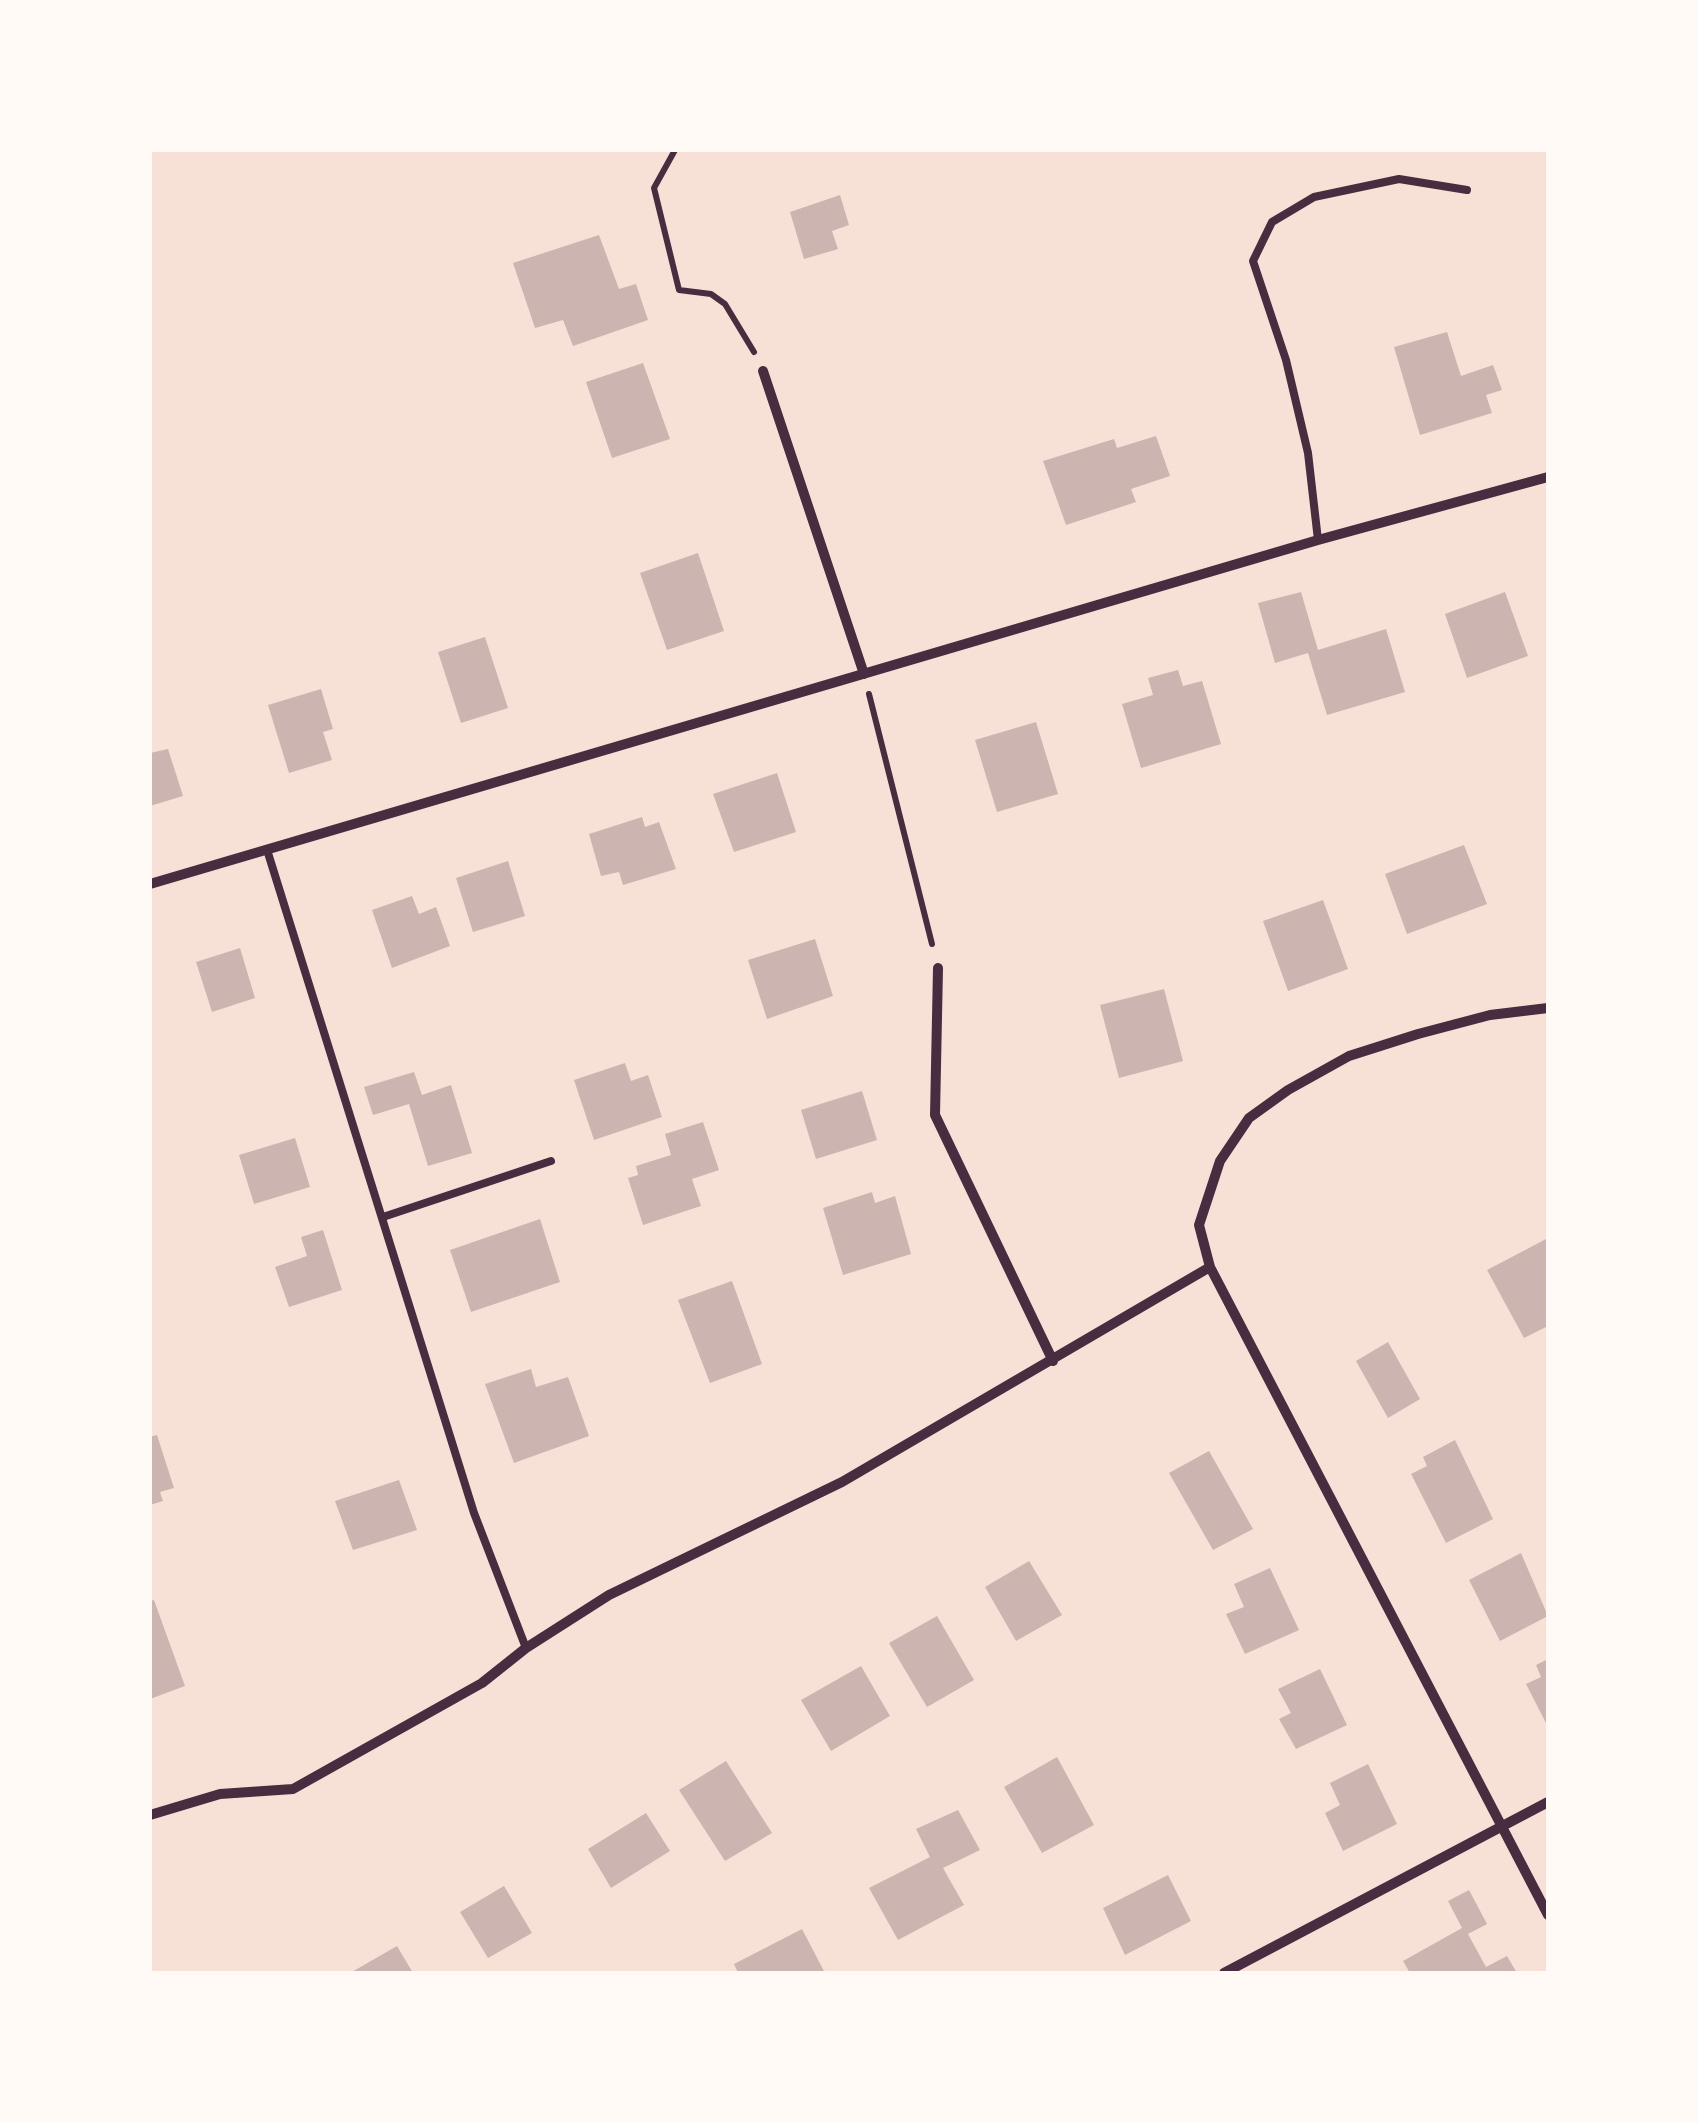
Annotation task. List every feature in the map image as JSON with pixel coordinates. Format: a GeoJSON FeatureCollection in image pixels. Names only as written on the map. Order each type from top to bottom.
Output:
{"type":"FeatureCollection","features":[{"type":"Feature","properties":{"kind":"street"},"geometry":{"type":"LineString","coordinates":[[763,371],[864,674]]}},
{"type":"Feature","properties":{"kind":"street"},"geometry":{"type":"LineString","coordinates":[[150,884],[268,853],[1318,540],[1548,477]]}},
{"type":"Feature","properties":{"kind":"street"},"geometry":{"type":"LineString","coordinates":[[938,968],[935,1115],[1053,1361]]}},
{"type":"Feature","properties":{"kind":"street"},"geometry":{"type":"LineString","coordinates":[[1548,1008],[1490,1015],[1350,1056],[1249,1118],[1220,1161],[1199,1224],[1210,1267],[1548,1915]]}},
{"type":"Feature","properties":{"kind":"street"},"geometry":{"type":"LineString","coordinates":[[150,1816],[154,1810],[220,1794],[293,1789],[482,1683],[526,1648],[609,1595],[842,1482],[1210,1267]]}},
{"type":"Feature","properties":{"kind":"street"},"geometry":{"type":"LineString","coordinates":[[1224,1973],[1548,1802]]}},
{"type":"Feature","properties":{"kind":"lane"},"geometry":{"type":"LineString","coordinates":[[1318,540],[1308,454],[1286,360],[1254,262],[1272,222],[1314,198],[1400,179],[1467,190]]}},
{"type":"Feature","properties":{"kind":"lane"},"geometry":{"type":"LineString","coordinates":[[268,853],[474,1512],[526,1648]]}},
{"type":"Feature","properties":{"kind":"lane"},"geometry":{"type":"LineString","coordinates":[[383,1218],[550,1161]]}},
{"type":"Feature","properties":{"kind":"path"},"geometry":{"type":"LineString","coordinates":[[674,150],[654,188],[679,290],[711,294],[725,304],[763,371]]}},
{"type":"Feature","properties":{"kind":"path"},"geometry":{"type":"LineString","coordinates":[[864,674],[938,968]]}},
{"type":"Feature","properties":{"kind":"building"},"geometry":{"type":"Polygon","coordinates":[[[840,195],[849,225],[832,231],[838,249],[804,259],[790,212],[840,195]]]}},
{"type":"Feature","properties":{"kind":"building"},"geometry":{"type":"Polygon","coordinates":[[[599,235],[619,289],[636,284],[648,320],[573,346],[563,320],[535,328],[513,263],[599,235]]]}},
{"type":"Feature","properties":{"kind":"building"},"geometry":{"type":"Polygon","coordinates":[[[1447,332],[1461,376],[1493,365],[1502,390],[1486,395],[1492,413],[1420,435],[1394,347],[1447,332]]]}},
{"type":"Feature","properties":{"kind":"building"},"geometry":{"type":"Polygon","coordinates":[[[643,363],[670,439],[612,458],[586,382],[643,363]]]}},
{"type":"Feature","properties":{"kind":"building"},"geometry":{"type":"Polygon","coordinates":[[[1156,436],[1170,476],[1131,489],[1136,502],[1066,525],[1043,461],[1114,439],[1117,448],[1156,436]]]}},
{"type":"Feature","properties":{"kind":"building"},"geometry":{"type":"Polygon","coordinates":[[[698,553],[724,631],[667,650],[640,573],[698,553]]]}},
{"type":"Feature","properties":{"kind":"building"},"geometry":{"type":"Polygon","coordinates":[[[1301,592],[1318,650],[1386,629],[1405,692],[1327,715],[1308,653],[1275,663],[1258,603],[1301,592]]]}},
{"type":"Feature","properties":{"kind":"building"},"geometry":{"type":"Polygon","coordinates":[[[1505,592],[1528,656],[1467,678],[1445,614],[1505,592]]]}},
{"type":"Feature","properties":{"kind":"building"},"geometry":{"type":"Polygon","coordinates":[[[485,637],[508,708],[461,723],[438,652],[485,637]]]}},
{"type":"Feature","properties":{"kind":"building"},"geometry":{"type":"Polygon","coordinates":[[[1178,670],[1183,686],[1202,681],[1221,744],[1141,768],[1122,704],[1153,695],[1148,678],[1178,670]]]}},
{"type":"Feature","properties":{"kind":"building"},"geometry":{"type":"Polygon","coordinates":[[[321,689],[333,729],[323,732],[332,760],[289,773],[268,705],[321,689]]]}},
{"type":"Feature","properties":{"kind":"building"},"geometry":{"type":"Polygon","coordinates":[[[1036,722],[1058,794],[997,812],[975,740],[1036,722]]]}},
{"type":"Feature","properties":{"kind":"building"},"geometry":{"type":"Polygon","coordinates":[[[168,749],[183,796],[150,806],[150,753],[168,749]]]}},
{"type":"Feature","properties":{"kind":"building"},"geometry":{"type":"Polygon","coordinates":[[[777,773],[796,832],[734,852],[713,794],[777,773]]]}},
{"type":"Feature","properties":{"kind":"building"},"geometry":{"type":"Polygon","coordinates":[[[642,817],[645,827],[659,822],[676,869],[623,885],[619,872],[601,876],[589,834],[642,817]]]}},
{"type":"Feature","properties":{"kind":"building"},"geometry":{"type":"Polygon","coordinates":[[[1464,845],[1487,904],[1407,934],[1385,874],[1464,845]]]}},
{"type":"Feature","properties":{"kind":"building"},"geometry":{"type":"Polygon","coordinates":[[[508,861],[525,916],[473,932],[456,878],[508,861]]]}},
{"type":"Feature","properties":{"kind":"building"},"geometry":{"type":"Polygon","coordinates":[[[412,896],[419,914],[436,907],[450,946],[392,968],[372,910],[412,896]]]}},
{"type":"Feature","properties":{"kind":"building"},"geometry":{"type":"Polygon","coordinates":[[[1323,900],[1348,969],[1288,991],[1263,921],[1323,900]]]}},
{"type":"Feature","properties":{"kind":"building"},"geometry":{"type":"Polygon","coordinates":[[[815,939],[833,996],[767,1019],[748,960],[815,939]]]}},
{"type":"Feature","properties":{"kind":"building"},"geometry":{"type":"Polygon","coordinates":[[[240,948],[255,998],[212,1012],[196,962],[240,948]]]}},
{"type":"Feature","properties":{"kind":"building"},"geometry":{"type":"Polygon","coordinates":[[[1164,989],[1183,1061],[1119,1078],[1100,1005],[1164,989]]]}},
{"type":"Feature","properties":{"kind":"building"},"geometry":{"type":"Polygon","coordinates":[[[625,1063],[631,1081],[648,1075],[662,1117],[594,1140],[574,1080],[625,1063]]]}},
{"type":"Feature","properties":{"kind":"building"},"geometry":{"type":"Polygon","coordinates":[[[414,1072],[422,1095],[451,1085],[472,1153],[428,1166],[409,1104],[373,1115],[364,1087],[414,1072]]]}},
{"type":"Feature","properties":{"kind":"building"},"geometry":{"type":"Polygon","coordinates":[[[862,1091],[877,1140],[816,1159],[801,1110],[862,1091]]]}},
{"type":"Feature","properties":{"kind":"building"},"geometry":{"type":"Polygon","coordinates":[[[703,1122],[719,1170],[692,1179],[701,1206],[643,1225],[628,1178],[638,1175],[636,1166],[671,1155],[665,1134],[703,1122]]]}},
{"type":"Feature","properties":{"kind":"building"},"geometry":{"type":"Polygon","coordinates":[[[295,1138],[310,1187],[254,1204],[239,1155],[295,1138]]]}},
{"type":"Feature","properties":{"kind":"building"},"geometry":{"type":"Polygon","coordinates":[[[872,1192],[875,1203],[895,1196],[911,1254],[843,1275],[823,1208],[872,1192]]]}},
{"type":"Feature","properties":{"kind":"building"},"geometry":{"type":"Polygon","coordinates":[[[540,1219],[560,1282],[471,1312],[450,1250],[540,1219]]]}},
{"type":"Feature","properties":{"kind":"building"},"geometry":{"type":"Polygon","coordinates":[[[323,1230],[342,1290],[289,1307],[275,1267],[307,1256],[301,1237],[323,1230]]]}},
{"type":"Feature","properties":{"kind":"building"},"geometry":{"type":"Polygon","coordinates":[[[1548,1238],[1548,1326],[1524,1338],[1487,1270],[1548,1238]]]}},
{"type":"Feature","properties":{"kind":"building"},"geometry":{"type":"Polygon","coordinates":[[[732,1281],[762,1364],[710,1383],[678,1300],[732,1281]]]}},
{"type":"Feature","properties":{"kind":"building"},"geometry":{"type":"Polygon","coordinates":[[[1388,1342],[1420,1399],[1388,1418],[1356,1361],[1388,1342]]]}},
{"type":"Feature","properties":{"kind":"building"},"geometry":{"type":"Polygon","coordinates":[[[531,1369],[536,1387],[568,1377],[589,1436],[514,1463],[485,1384],[531,1369]]]}},
{"type":"Feature","properties":{"kind":"building"},"geometry":{"type":"Polygon","coordinates":[[[157,1435],[174,1488],[160,1492],[163,1501],[150,1505],[150,1437],[157,1435]]]}},
{"type":"Feature","properties":{"kind":"building"},"geometry":{"type":"Polygon","coordinates":[[[1455,1440],[1493,1519],[1446,1543],[1411,1474],[1427,1466],[1423,1457],[1455,1440]]]}},
{"type":"Feature","properties":{"kind":"building"},"geometry":{"type":"Polygon","coordinates":[[[1209,1451],[1253,1529],[1213,1550],[1169,1473],[1209,1451]]]}},
{"type":"Feature","properties":{"kind":"building"},"geometry":{"type":"Polygon","coordinates":[[[399,1480],[417,1530],[353,1550],[335,1501],[399,1480]]]}},
{"type":"Feature","properties":{"kind":"building"},"geometry":{"type":"Polygon","coordinates":[[[1521,1553],[1548,1616],[1500,1641],[1469,1580],[1521,1553]]]}},
{"type":"Feature","properties":{"kind":"building"},"geometry":{"type":"Polygon","coordinates":[[[1029,1561],[1062,1615],[1016,1641],[985,1587],[1029,1561]]]}},
{"type":"Feature","properties":{"kind":"building"},"geometry":{"type":"Polygon","coordinates":[[[1270,1568],[1299,1630],[1245,1654],[1226,1614],[1244,1607],[1234,1584],[1270,1568]]]}},
{"type":"Feature","properties":{"kind":"building"},"geometry":{"type":"Polygon","coordinates":[[[154,1600],[185,1686],[150,1699],[150,1601],[154,1600]]]}},
{"type":"Feature","properties":{"kind":"building"},"geometry":{"type":"Polygon","coordinates":[[[937,1616],[974,1680],[927,1707],[889,1643],[937,1616]]]}},
{"type":"Feature","properties":{"kind":"building"},"geometry":{"type":"Polygon","coordinates":[[[1548,1659],[1548,1727],[1526,1684],[1541,1677],[1536,1665],[1548,1659]]]}},
{"type":"Feature","properties":{"kind":"building"},"geometry":{"type":"Polygon","coordinates":[[[861,1666],[890,1716],[831,1751],[801,1700],[861,1666]]]}},
{"type":"Feature","properties":{"kind":"building"},"geometry":{"type":"Polygon","coordinates":[[[1320,1669],[1347,1725],[1296,1749],[1279,1719],[1291,1713],[1278,1689],[1320,1669]]]}},
{"type":"Feature","properties":{"kind":"building"},"geometry":{"type":"Polygon","coordinates":[[[1057,1757],[1094,1825],[1042,1853],[1004,1787],[1057,1757]]]}},
{"type":"Feature","properties":{"kind":"building"},"geometry":{"type":"Polygon","coordinates":[[[726,1761],[772,1833],[725,1861],[679,1790],[726,1761]]]}},
{"type":"Feature","properties":{"kind":"building"},"geometry":{"type":"Polygon","coordinates":[[[1368,1764],[1397,1824],[1343,1851],[1325,1813],[1340,1805],[1330,1783],[1368,1764]]]}},
{"type":"Feature","properties":{"kind":"building"},"geometry":{"type":"Polygon","coordinates":[[[958,1810],[980,1850],[943,1868],[964,1905],[898,1940],[869,1888],[930,1857],[916,1829],[958,1810]]]}},
{"type":"Feature","properties":{"kind":"building"},"geometry":{"type":"Polygon","coordinates":[[[646,1813],[670,1851],[611,1888],[588,1849],[646,1813]]]}},
{"type":"Feature","properties":{"kind":"building"},"geometry":{"type":"Polygon","coordinates":[[[1168,1875],[1191,1921],[1125,1955],[1103,1908],[1168,1875]]]}},
{"type":"Feature","properties":{"kind":"building"},"geometry":{"type":"Polygon","coordinates":[[[504,1886],[532,1933],[488,1958],[460,1912],[504,1886]]]}},
{"type":"Feature","properties":{"kind":"building"},"geometry":{"type":"Polygon","coordinates":[[[1469,1890],[1487,1924],[1468,1934],[1486,1967],[1507,1956],[1517,1973],[1410,1973],[1403,1961],[1462,1928],[1448,1901],[1469,1890]]]}},
{"type":"Feature","properties":{"kind":"building"},"geometry":{"type":"Polygon","coordinates":[[[802,1929],[825,1973],[738,1973],[734,1964],[802,1929]]]}},
{"type":"Feature","properties":{"kind":"building"},"geometry":{"type":"Polygon","coordinates":[[[397,1946],[413,1973],[350,1973],[397,1946]]]}}]}
